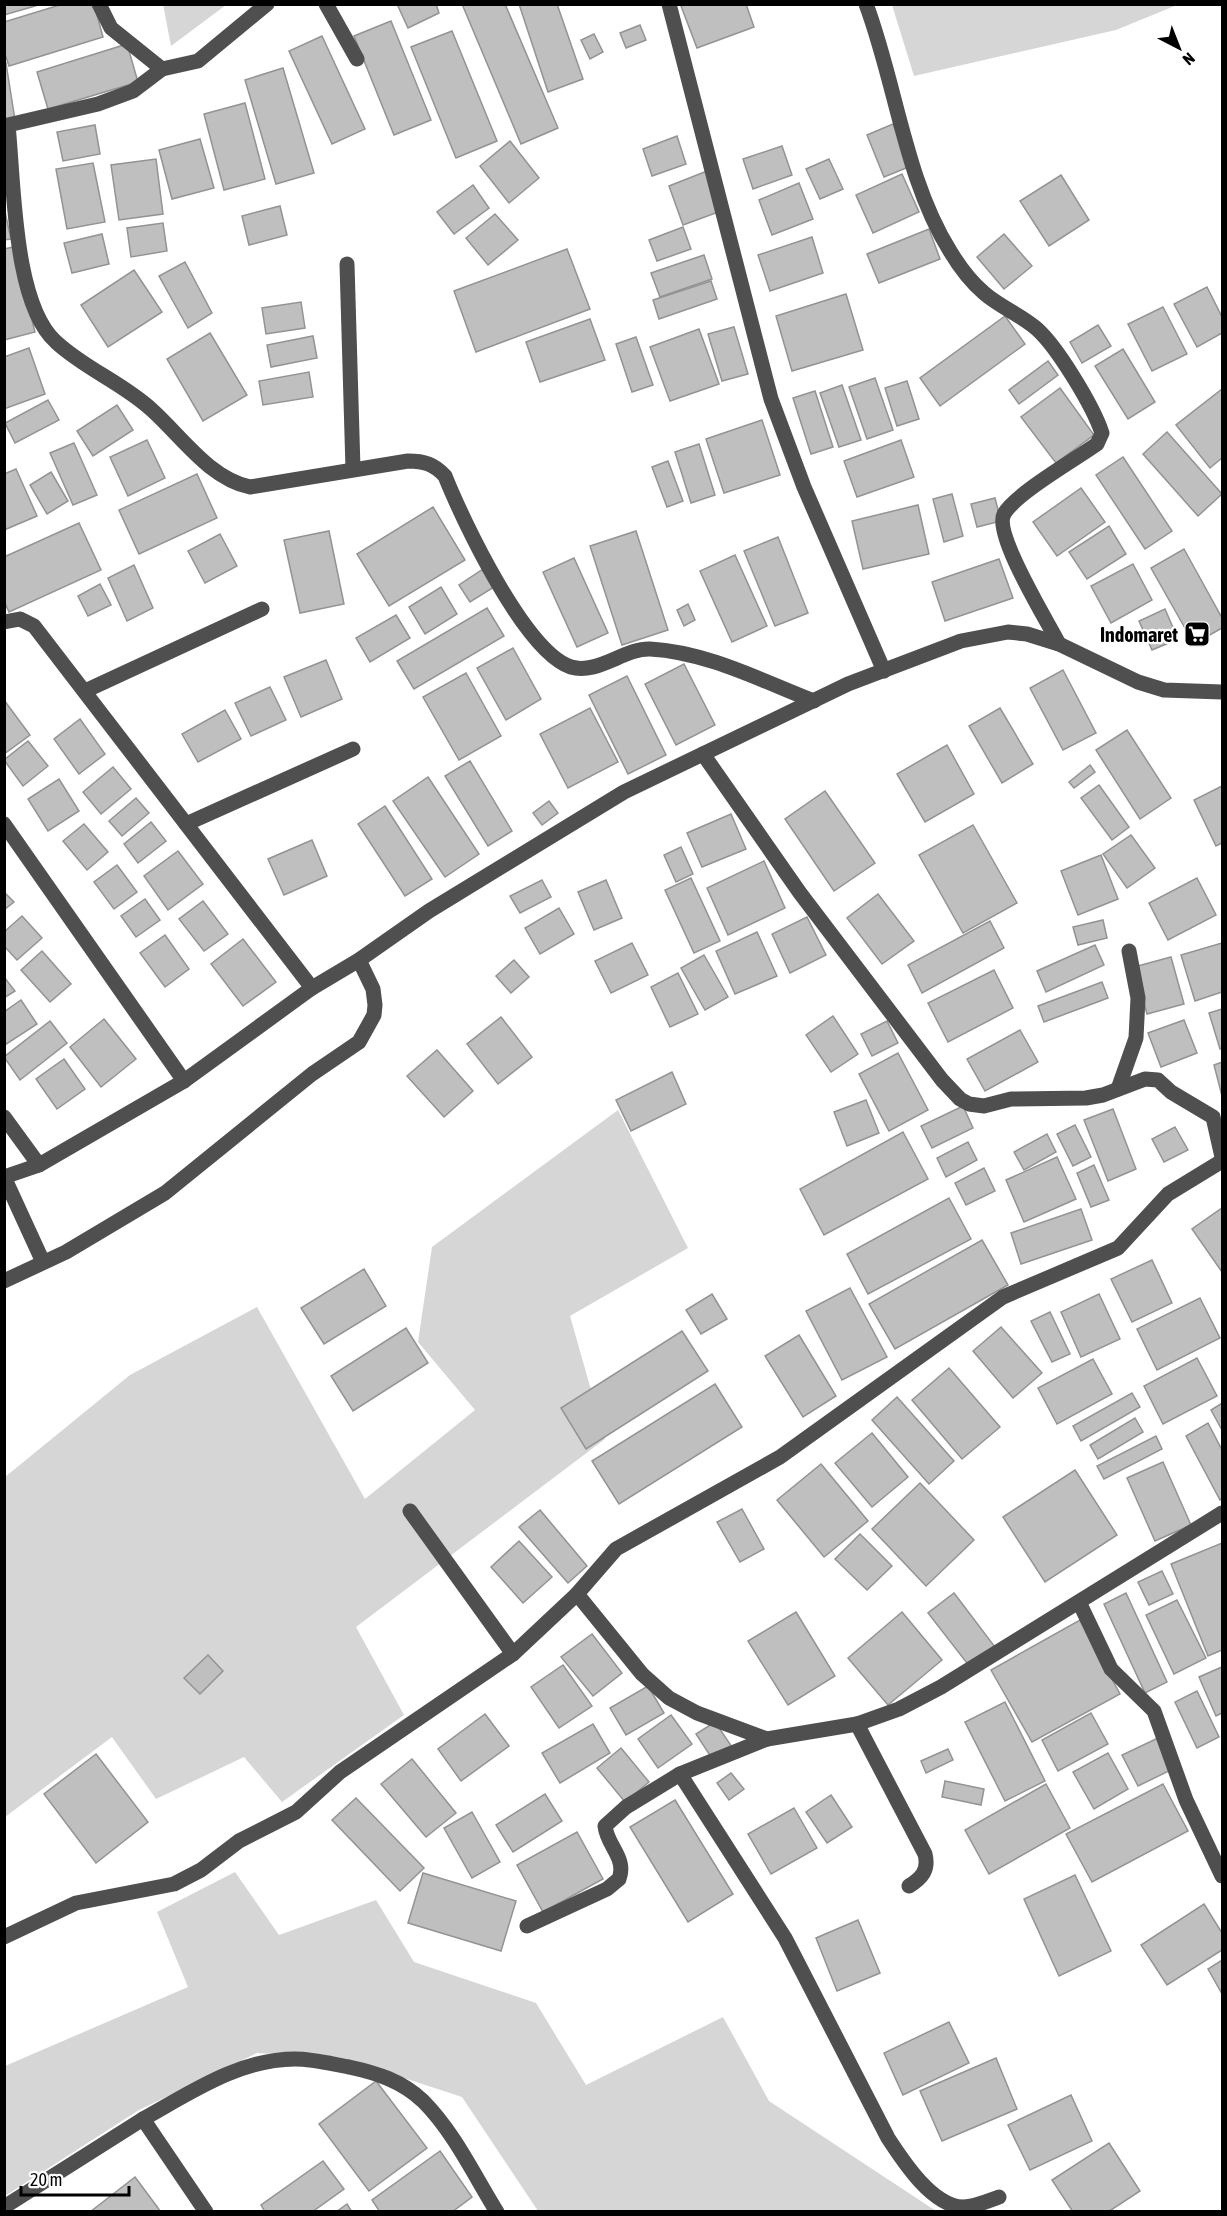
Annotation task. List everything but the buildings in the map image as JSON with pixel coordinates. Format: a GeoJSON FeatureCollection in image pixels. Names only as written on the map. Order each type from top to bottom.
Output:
{"type":"FeatureCollection","features":[{"type":"Feature","properties":{"kind":"street"},"geometry":{"type":"LineString","coordinates":[[99,4],[111,28],[162,69]]}},
{"type":"Feature","properties":{"kind":"street"},"geometry":{"type":"LineString","coordinates":[[267,4],[198,61],[162,69],[133,92],[98,105],[6,125],[23,281],[32,308],[55,342],[127,389],[152,409],[217,473],[237,484],[250,487],[408,461],[420,461],[438,468],[445,476],[508,602],[551,655],[569,666],[596,664],[647,649],[673,652],[700,658],[814,701]]}},
{"type":"Feature","properties":{"kind":"street"},"geometry":{"type":"LineString","coordinates":[[326,4],[357,59]]}},
{"type":"Feature","properties":{"kind":"street"},"geometry":{"type":"LineString","coordinates":[[669,4],[771,399],[804,487],[884,671]]}},
{"type":"Feature","properties":{"kind":"street"},"geometry":{"type":"LineString","coordinates":[[867,4],[883,48],[927,207],[948,249],[963,271],[985,294],[1037,329],[1052,345],[1102,433],[1097,444],[1022,496],[1004,515],[1002,526],[1007,545],[1059,644]]}},
{"type":"Feature","properties":{"kind":"street"},"geometry":{"type":"LineString","coordinates":[[346,264],[353,469]]}},
{"type":"Feature","properties":{"kind":"street"},"geometry":{"type":"LineString","coordinates":[[85,691],[262,609]]}},
{"type":"Feature","properties":{"kind":"street"},"geometry":{"type":"LineString","coordinates":[[4,622],[20,619],[34,626],[312,988]]}},
{"type":"Feature","properties":{"kind":"street"},"geometry":{"type":"LineString","coordinates":[[44,1262],[4,1177],[39,1165],[184,1081],[312,988],[359,960],[429,911],[624,792],[848,684],[961,641],[990,633],[1027,634],[1059,644],[1138,682],[1164,690],[1222,692]]}},
{"type":"Feature","properties":{"kind":"street"},"geometry":{"type":"LineString","coordinates":[[186,824],[353,749]]}},
{"type":"Feature","properties":{"kind":"street"},"geometry":{"type":"LineString","coordinates":[[4,1937],[76,1903],[174,1884],[201,1870],[239,1841],[296,1812],[340,1772],[513,1654],[577,1594],[615,1548],[780,1457],[1004,1298],[1118,1248],[1168,1194],[1222,1159],[1213,1117],[1171,1092],[1158,1080],[1145,1079],[1086,1098],[1011,1099],[984,1106],[969,1104],[960,1099],[942,1080],[800,893],[703,754]]}},
{"type":"Feature","properties":{"kind":"street"},"geometry":{"type":"LineString","coordinates":[[4,824],[184,1081]]}},
{"type":"Feature","properties":{"kind":"street"},"geometry":{"type":"LineString","coordinates":[[1118,1089],[1136,1038],[1138,998],[1128,951]]}},
{"type":"Feature","properties":{"kind":"street"},"geometry":{"type":"LineString","coordinates":[[4,1281],[44,1262],[165,1193],[312,1074],[359,1042],[371,1023],[375,1005],[373,989],[359,960]]}},
{"type":"Feature","properties":{"kind":"street"},"geometry":{"type":"LineString","coordinates":[[4,1117],[39,1165]]}},
{"type":"Feature","properties":{"kind":"street"},"geometry":{"type":"LineString","coordinates":[[410,1512],[513,1654]]}},
{"type":"Feature","properties":{"kind":"street"},"geometry":{"type":"LineString","coordinates":[[527,1926],[607,1889],[619,1879],[622,1864],[607,1836],[605,1826],[626,1807],[680,1774],[767,1739],[857,1724],[899,1709],[941,1687],[1222,1513]]}},
{"type":"Feature","properties":{"kind":"street"},"geometry":{"type":"LineString","coordinates":[[577,1594],[642,1674],[669,1698],[697,1713],[767,1739]]}},
{"type":"Feature","properties":{"kind":"street"},"geometry":{"type":"LineString","coordinates":[[1078,1602],[1111,1668],[1154,1711],[1186,1800],[1222,1876]]}},
{"type":"Feature","properties":{"kind":"street"},"geometry":{"type":"LineString","coordinates":[[857,1724],[925,1854],[927,1863],[924,1874],[909,1886]]}},
{"type":"Feature","properties":{"kind":"street"},"geometry":{"type":"LineString","coordinates":[[680,1774],[784,1938],[888,2138],[903,2160],[923,2185],[952,2205],[974,2205],[999,2197]]}},
{"type":"Feature","properties":{"kind":"street"},"geometry":{"type":"LineString","coordinates":[[4,2207],[142,2119],[225,2074],[260,2063],[295,2059],[370,2072],[399,2083],[422,2101],[442,2124],[497,2211]]}},
{"type":"Feature","properties":{"kind":"street"},"geometry":{"type":"LineString","coordinates":[[142,2119],[206,2211]]}},
{"type":"Feature","properties":{"kind":"shaded area"},"geometry":{"type":"Polygon","coordinates":[[[163,4],[226,4],[226,5],[171,46],[163,4]]]}},
{"type":"Feature","properties":{"kind":"shaded area"},"geometry":{"type":"Polygon","coordinates":[[[892,4],[1177,5],[1116,30],[914,76],[892,4]]]}},
{"type":"Feature","properties":{"kind":"shaded area"},"geometry":{"type":"Polygon","coordinates":[[[618,1110],[688,1248],[570,1316],[605,1439],[356,1627],[404,1715],[282,1802],[244,1757],[156,1799],[112,1737],[5,1817],[5,1477],[130,1375],[257,1307],[365,1499],[475,1410],[418,1342],[432,1247],[618,1110]]]}},
{"type":"Feature","properties":{"kind":"shaded area"},"geometry":{"type":"Polygon","coordinates":[[[235,1872],[279,1935],[376,1900],[414,1962],[536,2003],[586,2085],[723,2017],[769,2101],[936,2211],[538,2211],[462,2097],[346,2059],[257,2053],[139,2110],[5,2196],[5,2066],[188,1987],[157,1912],[235,1872]]]}},
{"type":"Feature","properties":{"kind":"place","name":"Indomaret"},"geometry":{"type":"Point","coordinates":[1197,634]}}]}
